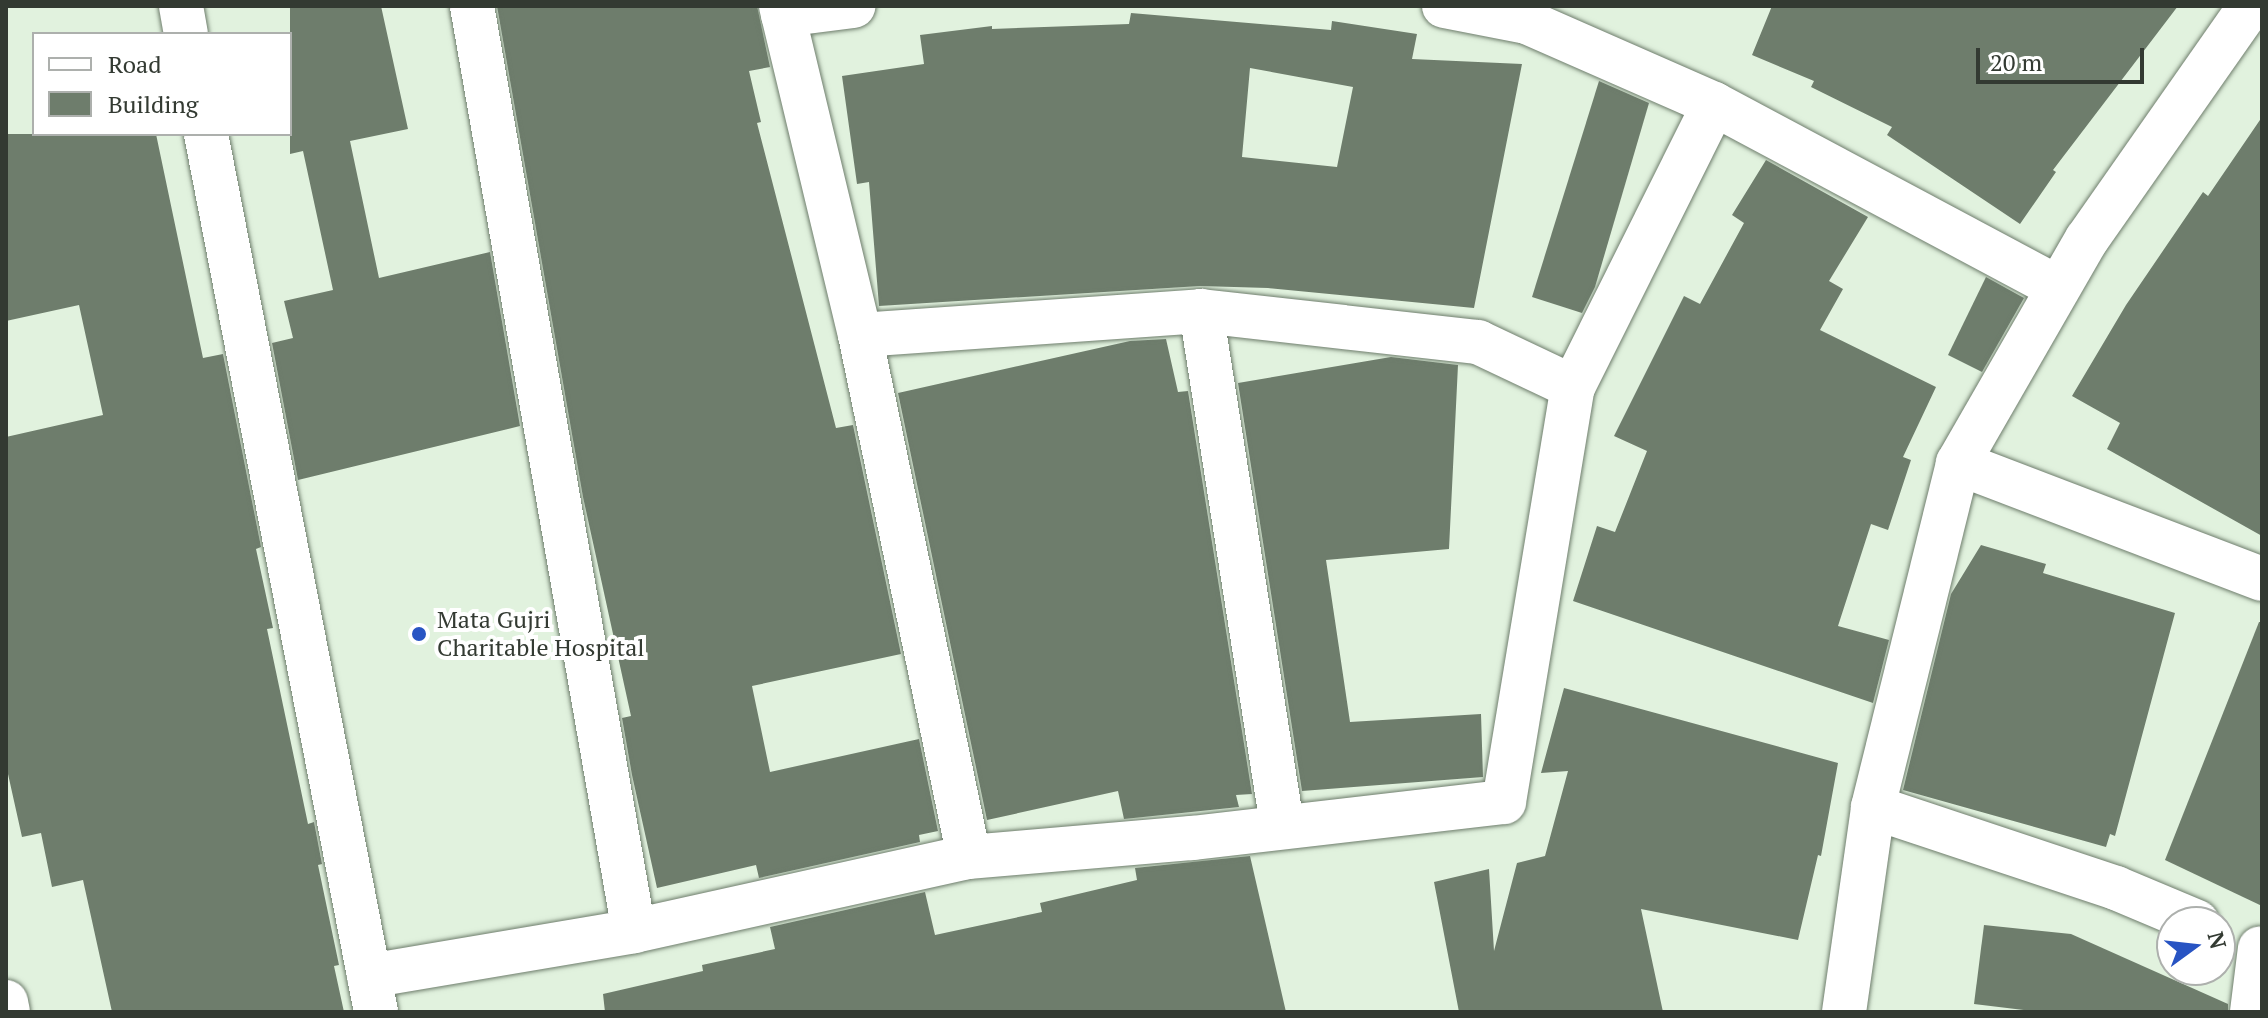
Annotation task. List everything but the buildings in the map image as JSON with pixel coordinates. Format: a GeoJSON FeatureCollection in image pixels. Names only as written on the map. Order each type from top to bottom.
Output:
{"type":"FeatureCollection","features":[{"type":"Feature","properties":{"kind":"street"},"geometry":{"type":"LineString","coordinates":[[181,6],[186,32]]}},
{"type":"Feature","properties":{"kind":"street"},"geometry":{"type":"LineString","coordinates":[[472,6],[634,931]]}},
{"type":"Feature","properties":{"kind":"street"},"geometry":{"type":"LineString","coordinates":[[853,6],[782,10],[860,335],[969,857]]}},
{"type":"Feature","properties":{"kind":"street"},"geometry":{"type":"LineString","coordinates":[[1444,6],[1531,14],[1714,104],[2057,287]]}},
{"type":"Feature","properties":{"kind":"street"},"geometry":{"type":"LineString","coordinates":[[1844,1012],[1873,807],[1958,463],[2057,287],[2238,10]]}},
{"type":"Feature","properties":{"kind":"street"},"geometry":{"type":"LineString","coordinates":[[206,136],[373,994],[634,931],[969,857],[1192,838],[1282,825],[1504,802],[1573,387],[1714,104]]}},
{"type":"Feature","properties":{"kind":"street"},"geometry":{"type":"LineString","coordinates":[[860,335],[1201,311],[1478,342],[1573,387]]}},
{"type":"Feature","properties":{"kind":"street"},"geometry":{"type":"LineString","coordinates":[[1201,311],[1282,825]]}},
{"type":"Feature","properties":{"kind":"street"},"geometry":{"type":"LineString","coordinates":[[1958,463],[2262,579]]}},
{"type":"Feature","properties":{"kind":"street"},"geometry":{"type":"LineString","coordinates":[[1873,807],[2116,888],[2159,906]]}},
{"type":"Feature","properties":{"kind":"street"},"geometry":{"type":"LineString","coordinates":[[2236,939],[2261,949],[2252,1012]]}},
{"type":"Feature","properties":{"kind":"street"},"geometry":{"type":"LineString","coordinates":[[6,1002],[8,1012]]}},
{"type":"Feature","properties":{"kind":"place","name":"Mata Gujri Charitable Hospital"},"geometry":{"type":"Point","coordinates":[419,634]}}]}
